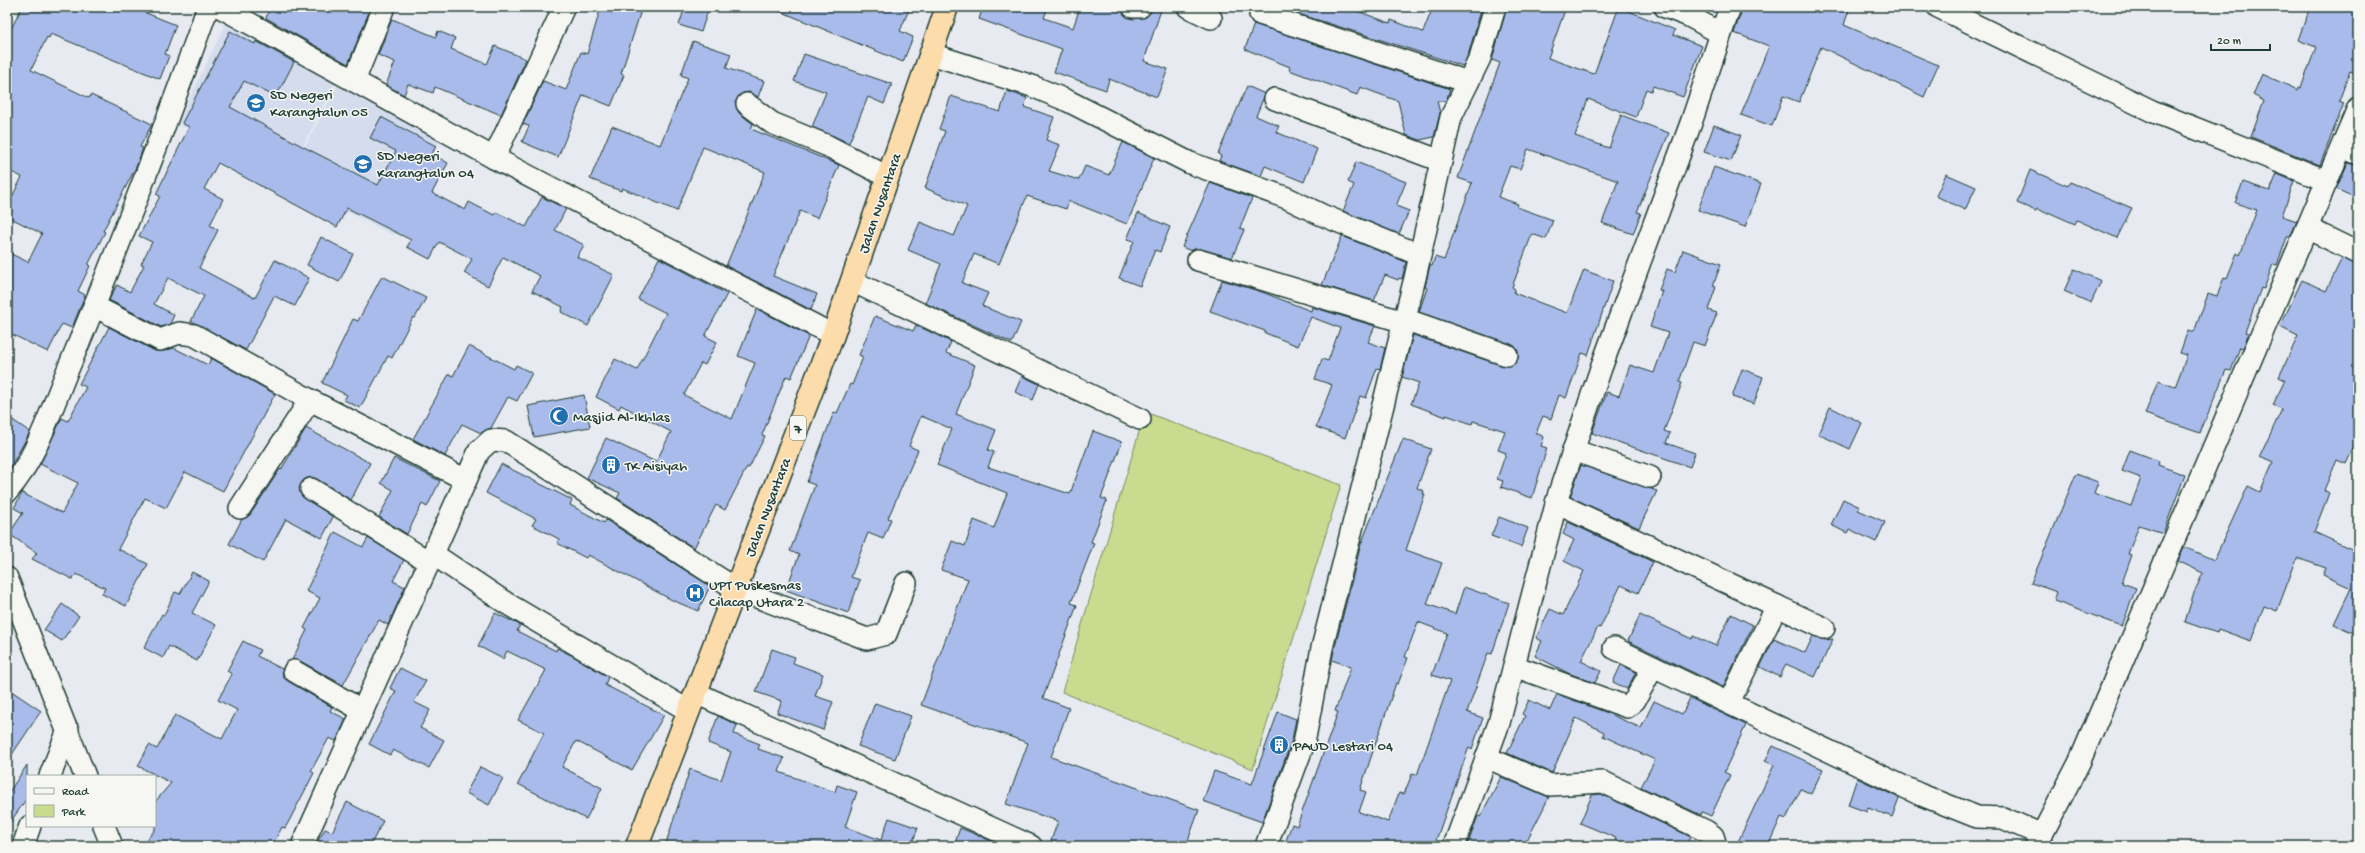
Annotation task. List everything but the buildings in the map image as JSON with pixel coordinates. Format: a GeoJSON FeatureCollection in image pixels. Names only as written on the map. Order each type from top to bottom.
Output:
{"type":"FeatureCollection","features":[{"type":"Feature","properties":{"kind":"highway","name":"Jalan Nusantara"},"geometry":{"type":"LineString","coordinates":[[637,846],[833,335],[947,7]]}},
{"type":"Feature","properties":{"kind":"street"},"geometry":{"type":"LineString","coordinates":[[7,492],[29,460],[94,306],[150,170],[208,7]]}},
{"type":"Feature","properties":{"kind":"street"},"geometry":{"type":"LineString","coordinates":[[220,7],[494,158],[833,335]]}},
{"type":"Feature","properties":{"kind":"street"},"geometry":{"type":"LineString","coordinates":[[354,81],[384,7]]}},
{"type":"Feature","properties":{"kind":"street"},"geometry":{"type":"LineString","coordinates":[[494,158],[564,7]]}},
{"type":"Feature","properties":{"kind":"street"},"geometry":{"type":"LineString","coordinates":[[1133,7],[1140,7]]}},
{"type":"Feature","properties":{"kind":"street"},"geometry":{"type":"LineString","coordinates":[[1188,7],[1211,18]]}},
{"type":"Feature","properties":{"kind":"street"},"geometry":{"type":"LineString","coordinates":[[1266,846],[1304,743],[1322,648],[1420,255],[1450,117],[1480,58],[1495,7]]}},
{"type":"Feature","properties":{"kind":"street"},"geometry":{"type":"LineString","coordinates":[[1665,7],[1689,16],[1720,33]]}},
{"type":"Feature","properties":{"kind":"street"},"geometry":{"type":"LineString","coordinates":[[1454,846],[1499,723],[1556,503],[1573,450],[1691,123],[1730,7]]}},
{"type":"Feature","properties":{"kind":"street"},"geometry":{"type":"LineString","coordinates":[[1938,7],[2152,111],[2327,181]]}},
{"type":"Feature","properties":{"kind":"street"},"geometry":{"type":"LineString","coordinates":[[1260,14],[1468,82]]}},
{"type":"Feature","properties":{"kind":"street"},"geometry":{"type":"LineString","coordinates":[[931,54],[1032,86],[1068,101],[1190,163],[1287,198],[1322,215],[1420,255]]}},
{"type":"Feature","properties":{"kind":"street"},"geometry":{"type":"LineString","coordinates":[[1275,99],[1441,162]]}},
{"type":"Feature","properties":{"kind":"street"},"geometry":{"type":"LineString","coordinates":[[747,104],[772,123],[828,146],[888,177]]}},
{"type":"Feature","properties":{"kind":"street"},"geometry":{"type":"LineString","coordinates":[[1614,648],[1919,794],[1977,817],[2002,818],[2039,841],[2079,763],[2327,181],[2350,150],[2358,108]]}},
{"type":"Feature","properties":{"kind":"street"},"geometry":{"type":"LineString","coordinates":[[2307,228],[2358,253]]}},
{"type":"Feature","properties":{"kind":"street"},"geometry":{"type":"LineString","coordinates":[[1198,260],[1404,321],[1507,355]]}},
{"type":"Feature","properties":{"kind":"street"},"geometry":{"type":"LineString","coordinates":[[852,281],[1140,419]]}},
{"type":"Feature","properties":{"kind":"street"},"geometry":{"type":"LineString","coordinates":[[94,306],[160,340],[179,333],[194,335],[310,400],[466,480]]}},
{"type":"Feature","properties":{"kind":"street"},"geometry":{"type":"LineString","coordinates":[[240,508],[310,400]]}},
{"type":"Feature","properties":{"kind":"street"},"geometry":{"type":"LineString","coordinates":[[302,846],[479,451],[492,440],[506,441],[736,589],[867,639],[886,634],[906,583]]}},
{"type":"Feature","properties":{"kind":"street"},"geometry":{"type":"LineString","coordinates":[[1573,450],[1650,477]]}},
{"type":"Feature","properties":{"kind":"street"},"geometry":{"type":"LineString","coordinates":[[311,489],[506,603],[693,702],[1031,846]]}},
{"type":"Feature","properties":{"kind":"street"},"geometry":{"type":"LineString","coordinates":[[1556,503],[1824,628]]}},
{"type":"Feature","properties":{"kind":"street"},"geometry":{"type":"LineString","coordinates":[[7,578],[85,775]]}},
{"type":"Feature","properties":{"kind":"street"},"geometry":{"type":"LineString","coordinates":[[1729,702],[1777,606]]}},
{"type":"Feature","properties":{"kind":"street"},"geometry":{"type":"LineString","coordinates":[[1514,666],[1626,707],[1635,700],[1653,667]]}},
{"type":"Feature","properties":{"kind":"street"},"geometry":{"type":"LineString","coordinates":[[294,671],[363,711]]}},
{"type":"Feature","properties":{"kind":"street"},"geometry":{"type":"LineString","coordinates":[[50,775],[68,730]]}},
{"type":"Feature","properties":{"kind":"street"},"geometry":{"type":"LineString","coordinates":[[1486,757],[1550,785],[1602,782],[1706,831],[1712,836],[1716,846]]}},
{"type":"Feature","properties":{"kind":"street"},"geometry":{"type":"LineString","coordinates":[[22,846],[30,827]]}},
{"type":"Feature","properties":{"kind":"street"},"geometry":{"type":"LineString","coordinates":[[104,827],[112,846]]}},
{"type":"Feature","properties":{"kind":"shaded area","name":"SD Negeri Karangtalun 05"},"geometry":{"type":"Polygon","coordinates":[[[225,25],[335,83],[287,178],[177,124],[225,25]]]}},
{"type":"Feature","properties":{"kind":"shaded area","name":"SD Negeri Karangtalun 04"},"geometry":{"type":"Polygon","coordinates":[[[337,86],[441,138],[393,235],[287,180],[337,86]]]}},
{"type":"Feature","properties":{"kind":"green space"},"geometry":{"type":"Polygon","coordinates":[[[1145,412],[1341,485],[1253,769],[1062,692],[1145,412]]]}},
{"type":"Feature","properties":{"kind":"place","name":"SD Negeri Karangtalun 05"},"geometry":{"type":"Point","coordinates":[256,103]}},
{"type":"Feature","properties":{"kind":"place","name":"SD Negeri Karangtalun 04"},"geometry":{"type":"Point","coordinates":[363,164]}},
{"type":"Feature","properties":{"kind":"place","name":"Masjid Al-Ikhlas"},"geometry":{"type":"Point","coordinates":[559,416]}},
{"type":"Feature","properties":{"kind":"place","name":"TK Aisiyah"},"geometry":{"type":"Point","coordinates":[611,465]}},
{"type":"Feature","properties":{"kind":"place","name":"UPT Puskesmas Cilacap Utara 2"},"geometry":{"type":"Point","coordinates":[695,593]}},
{"type":"Feature","properties":{"kind":"place","name":"PAUD Lestari 04"},"geometry":{"type":"Point","coordinates":[1279,745]}}]}
